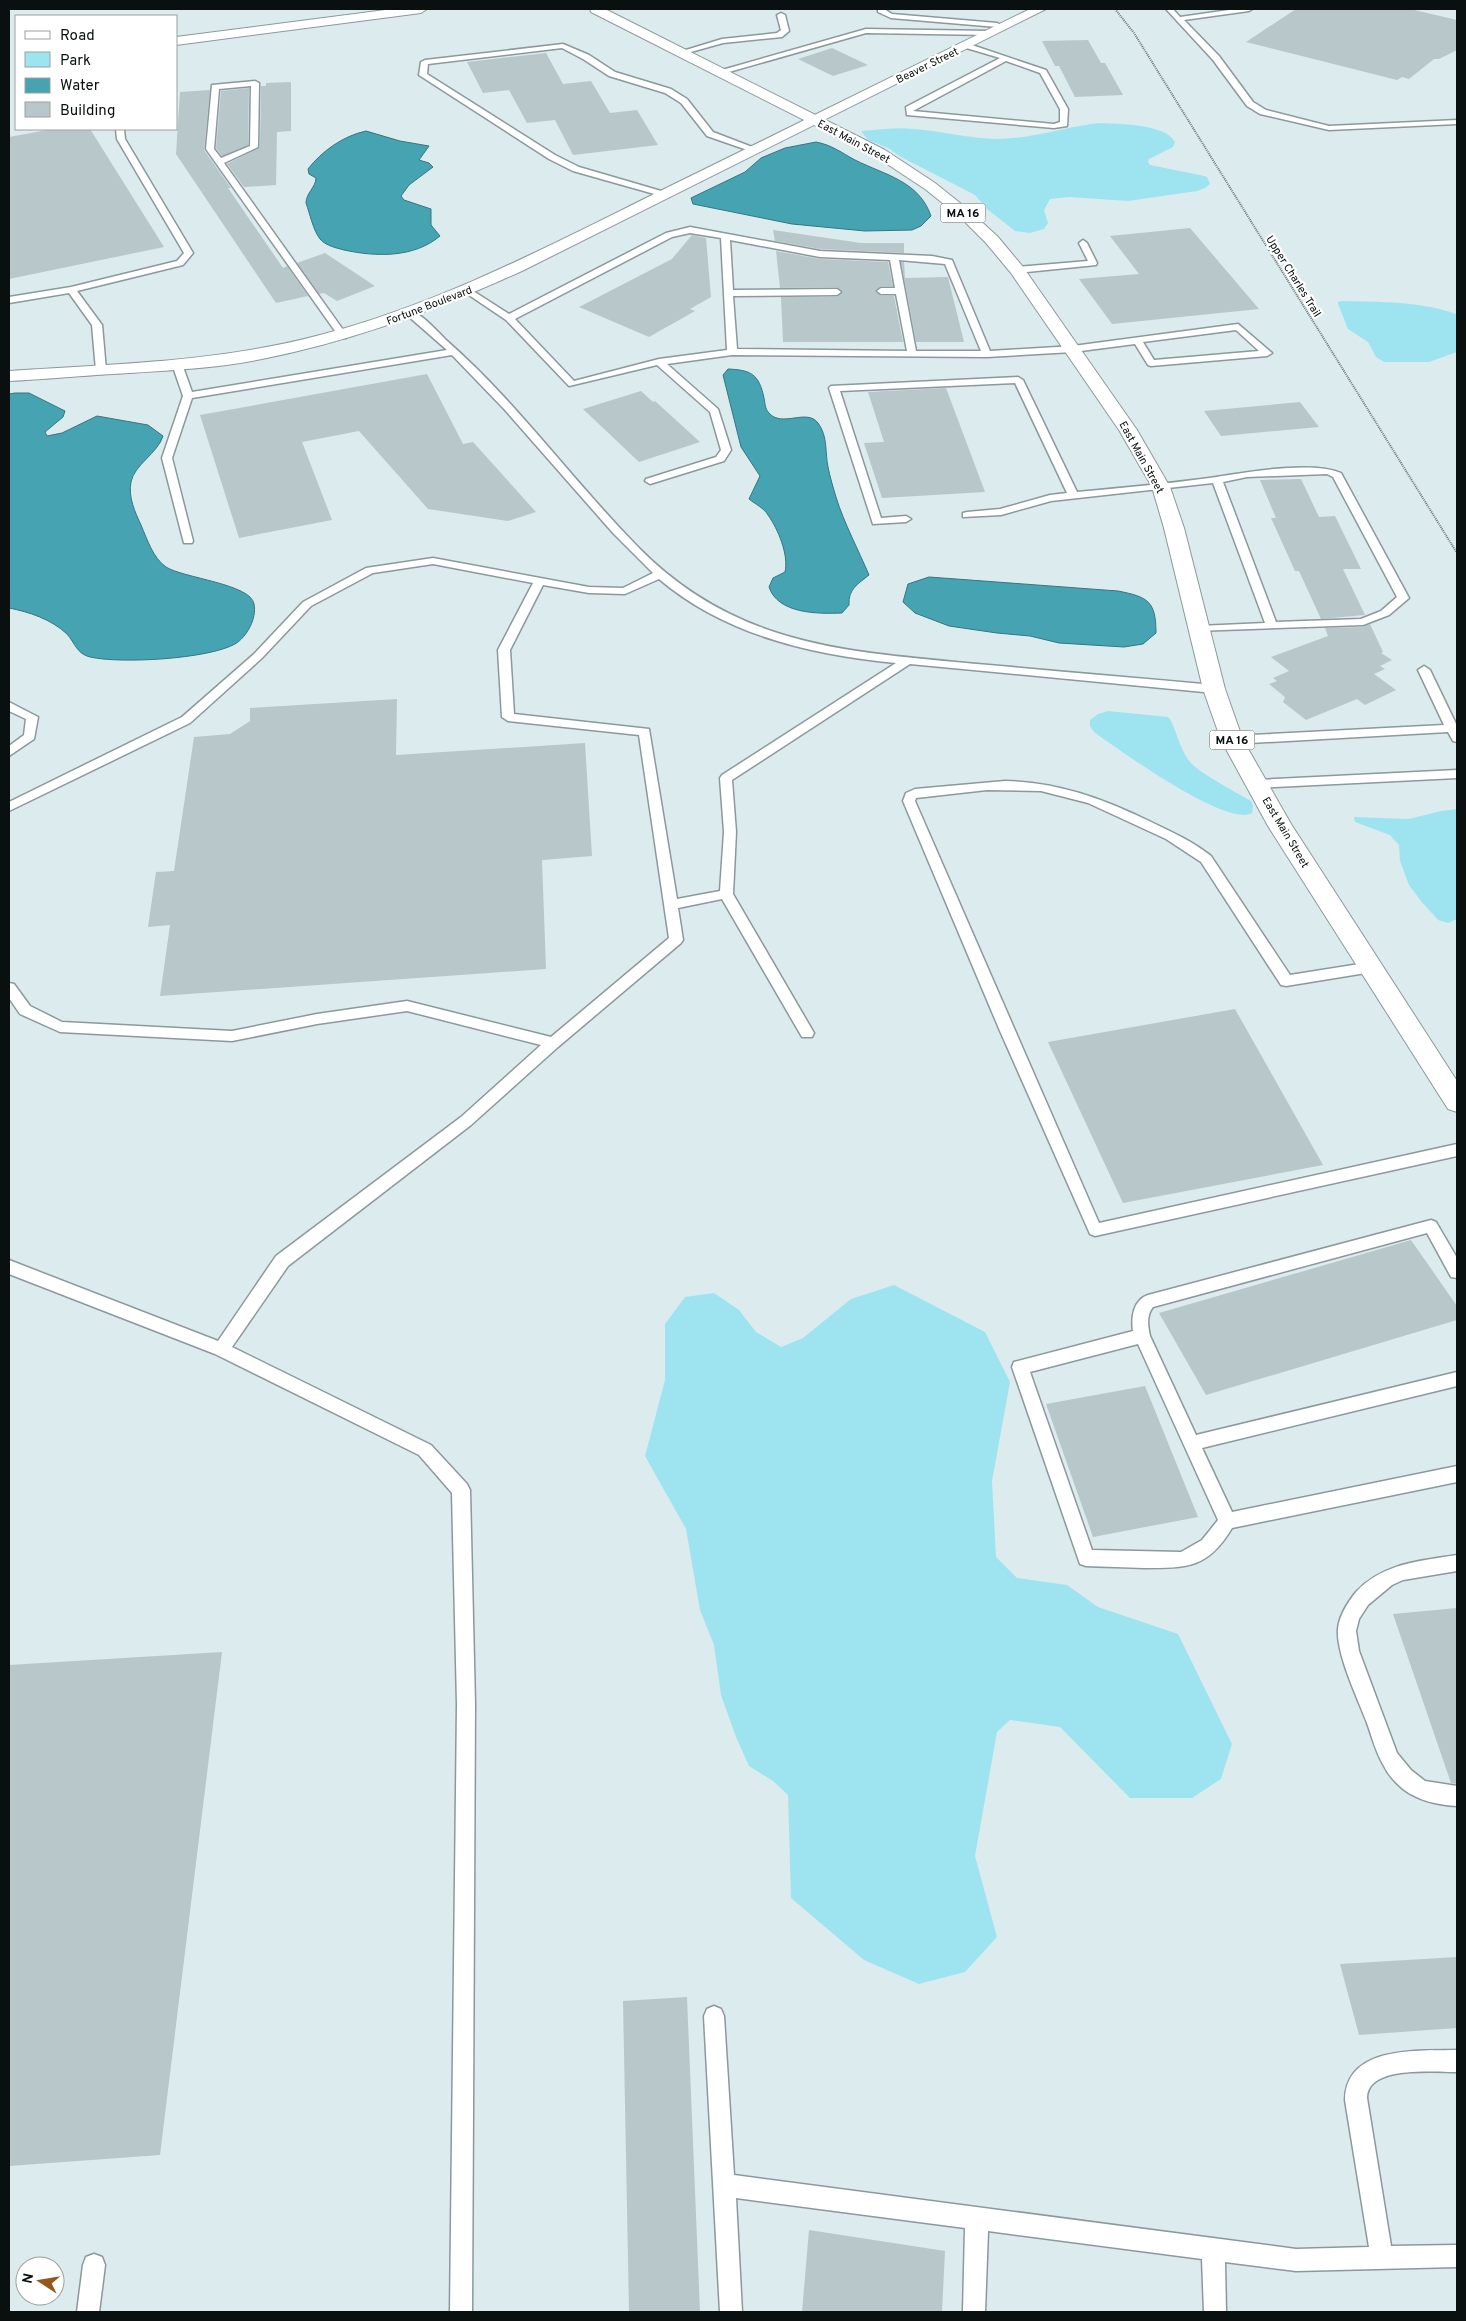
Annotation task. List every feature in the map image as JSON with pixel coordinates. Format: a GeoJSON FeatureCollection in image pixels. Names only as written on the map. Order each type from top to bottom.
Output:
{"type":"FeatureCollection","features":[{"type":"Feature","properties":{"kind":"main road"},"geometry":{"type":"LineString","coordinates":[[178,41],[421,9]]}},
{"type":"Feature","properties":{"kind":"main road","name":"East Main Street"},"geometry":{"type":"LineString","coordinates":[[596,9],[880,153],[930,186],[965,214],[992,240],[1017,270],[1074,349],[1128,430],[1161,487],[1174,528],[1214,689],[1232,740],[1280,826],[1455,1093]]}},
{"type":"Feature","properties":{"kind":"main road","name":"Beaver Street"},"geometry":{"type":"LineString","coordinates":[[814,120],[1040,9]]}},
{"type":"Feature","properties":{"kind":"main road","name":"Fortune Boulevard"},"geometry":{"type":"LineString","coordinates":[[9,376],[177,364],[259,355],[342,336],[467,291],[665,196],[814,120]]}},
{"type":"Feature","properties":{"kind":"lane"},"geometry":{"type":"LineString","coordinates":[[881,9],[880,11],[884,14],[891,16],[1006,26]]}},
{"type":"Feature","properties":{"kind":"lane"},"geometry":{"type":"LineString","coordinates":[[1169,9],[1216,58],[1250,104],[1263,112],[1329,128],[1457,122]]}},
{"type":"Feature","properties":{"kind":"lane"},"geometry":{"type":"LineString","coordinates":[[1179,18],[1250,9]]}},
{"type":"Feature","properties":{"kind":"lane"},"geometry":{"type":"LineString","coordinates":[[680,53],[722,41],[779,35],[785,31],[781,15]]}},
{"type":"Feature","properties":{"kind":"lane"},"geometry":{"type":"LineString","coordinates":[[719,72],[866,31],[990,33]]}},
{"type":"Feature","properties":{"kind":"lane"},"geometry":{"type":"LineString","coordinates":[[966,45],[1006,58],[1043,72],[1064,109],[1064,124],[1054,126],[914,114],[908,111],[1006,58]]}},
{"type":"Feature","properties":{"kind":"lane"},"geometry":{"type":"LineString","coordinates":[[665,196],[576,169],[552,157],[423,75],[425,62],[563,46],[586,57],[612,74],[668,91],[684,101],[710,134],[756,150]]}},
{"type":"Feature","properties":{"kind":"lane"},"geometry":{"type":"LineString","coordinates":[[219,162],[254,147],[255,83],[215,87],[210,148],[219,162],[312,296],[342,336]]}},
{"type":"Feature","properties":{"kind":"lane"},"geometry":{"type":"LineString","coordinates":[[9,300],[71,290],[180,264],[189,253],[121,139],[120,130]]}},
{"type":"Feature","properties":{"kind":"lane"},"geometry":{"type":"LineString","coordinates":[[509,318],[669,235],[690,230],[820,254],[932,259],[948,262],[988,354]]}},
{"type":"Feature","properties":{"kind":"lane"},"geometry":{"type":"LineString","coordinates":[[725,235],[732,352]]}},
{"type":"Feature","properties":{"kind":"lane"},"geometry":{"type":"LineString","coordinates":[[1017,270],[1093,264],[1083,243]]}},
{"type":"Feature","properties":{"kind":"lane"},"geometry":{"type":"LineString","coordinates":[[894,258],[912,353]]}},
{"type":"Feature","properties":{"kind":"lane"},"geometry":{"type":"LineString","coordinates":[[71,290],[97,325],[101,370]]}},
{"type":"Feature","properties":{"kind":"lane"},"geometry":{"type":"LineString","coordinates":[[467,291],[509,318],[572,384],[659,362],[732,352],[988,354],[1074,349],[1136,340],[1238,327],[1267,353],[1151,363],[1136,340]]}},
{"type":"Feature","properties":{"kind":"lane"},"geometry":{"type":"LineString","coordinates":[[881,291],[900,291]]}},
{"type":"Feature","properties":{"kind":"lane"},"geometry":{"type":"LineString","coordinates":[[729,294],[837,292]]}},
{"type":"Feature","properties":{"kind":"lane"},"geometry":{"type":"LineString","coordinates":[[410,313],[453,352],[543,446],[639,556],[660,574],[706,607],[780,639],[835,652],[906,662],[1214,689]]}},
{"type":"Feature","properties":{"kind":"lane"},"geometry":{"type":"LineString","coordinates":[[188,396],[453,352]]}},
{"type":"Feature","properties":{"kind":"lane"},"geometry":{"type":"LineString","coordinates":[[650,482],[720,459],[726,450],[714,412],[659,362]]}},
{"type":"Feature","properties":{"kind":"lane"},"geometry":{"type":"LineString","coordinates":[[177,364],[188,396],[167,458],[188,540]]}},
{"type":"Feature","properties":{"kind":"lane"},"geometry":{"type":"LineString","coordinates":[[906,519],[878,522],[834,388],[1018,380],[1073,496]]}},
{"type":"Feature","properties":{"kind":"lane"},"geometry":{"type":"LineString","coordinates":[[967,515],[1002,512],[1050,498],[1161,487],[1247,474],[1328,471],[1337,475],[1403,598],[1385,613],[1363,622],[1199,629]]}},
{"type":"Feature","properties":{"kind":"lane"},"geometry":{"type":"LineString","coordinates":[[1217,480],[1272,626]]}},
{"type":"Feature","properties":{"kind":"lane"},"geometry":{"type":"LineString","coordinates":[[9,807],[186,720],[258,656],[307,604],[370,570],[433,561],[589,590],[625,591],[660,574]]}},
{"type":"Feature","properties":{"kind":"lane"},"geometry":{"type":"LineString","coordinates":[[221,1349],[282,1261],[466,1120],[553,1043],[676,940],[645,732],[508,717],[504,650],[539,581]]}},
{"type":"Feature","properties":{"kind":"lane"},"geometry":{"type":"LineString","coordinates":[[807,1033],[726,894],[730,832],[726,778],[906,662]]}},
{"type":"Feature","properties":{"kind":"lane"},"geometry":{"type":"LineString","coordinates":[[1232,740],[1455,733],[1424,670]]}},
{"type":"Feature","properties":{"kind":"lane"},"geometry":{"type":"LineString","coordinates":[[9,706],[32,717],[30,736],[9,752]]}},
{"type":"Feature","properties":{"kind":"lane"},"geometry":{"type":"LineString","coordinates":[[1257,784],[1457,774]]}},
{"type":"Feature","properties":{"kind":"lane"},"geometry":{"type":"LineString","coordinates":[[1372,967],[1286,982],[1206,859],[1194,849],[1134,818],[1073,794],[1032,786],[1005,784],[915,793],[910,796],[909,802],[999,1013],[1095,1230],[1457,1150]]}},
{"type":"Feature","properties":{"kind":"lane"},"geometry":{"type":"LineString","coordinates":[[671,905],[726,894]]}},
{"type":"Feature","properties":{"kind":"lane"},"geometry":{"type":"LineString","coordinates":[[9,988],[25,1010],[60,1027],[232,1036],[317,1019],[406,1006],[553,1043]]}},
{"type":"Feature","properties":{"kind":"lane"},"geometry":{"type":"LineString","coordinates":[[1227,1521],[1142,1336],[1141,1310],[1148,1302],[1431,1226],[1457,1272]]}},
{"type":"Feature","properties":{"kind":"lane"},"geometry":{"type":"LineString","coordinates":[[9,1267],[221,1349],[425,1450],[461,1490],[466,1704],[461,2312]]}},
{"type":"Feature","properties":{"kind":"lane"},"geometry":{"type":"LineString","coordinates":[[1142,1336],[1020,1367],[1086,1558],[1181,1560],[1195,1556],[1208,1548],[1227,1521],[1457,1474]]}},
{"type":"Feature","properties":{"kind":"lane"},"geometry":{"type":"LineString","coordinates":[[1192,1443],[1457,1379]]}},
{"type":"Feature","properties":{"kind":"lane"},"geometry":{"type":"LineString","coordinates":[[1457,1563],[1402,1572],[1382,1581],[1354,1610],[1348,1624],[1347,1637],[1350,1651],[1390,1759],[1401,1774],[1413,1785],[1428,1793],[1457,1796]]}},
{"type":"Feature","properties":{"kind":"lane"},"geometry":{"type":"LineString","coordinates":[[714,2016],[731,2312]]}},
{"type":"Feature","properties":{"kind":"lane"},"geometry":{"type":"LineString","coordinates":[[1382,2258],[1356,2100],[1358,2084],[1370,2070],[1390,2064],[1457,2061]]}},
{"type":"Feature","properties":{"kind":"lane"},"geometry":{"type":"LineString","coordinates":[[724,2184],[1296,2260],[1457,2256]]}},
{"type":"Feature","properties":{"kind":"lane"},"geometry":{"type":"LineString","coordinates":[[974,2312],[977,2218]]}},
{"type":"Feature","properties":{"kind":"lane"},"geometry":{"type":"LineString","coordinates":[[1213,2249],[1215,2312]]}},
{"type":"Feature","properties":{"kind":"lane"},"geometry":{"type":"LineString","coordinates":[[88,2312],[94,2264]]}},
{"type":"Feature","properties":{"kind":"path","name":"Upper Charles Trail"},"geometry":{"type":"LineString","coordinates":[[1115,9],[1149,57],[1457,553]]}},
{"type":"Feature","properties":{"kind":"green space"},"geometry":{"type":"Polygon","coordinates":[[[1097,123],[1127,124],[1161,131],[1170,136],[1175,142],[1173,147],[1149,159],[1150,165],[1207,177],[1210,184],[1197,191],[1128,201],[1069,197],[1050,199],[1044,210],[1048,223],[1044,229],[1030,233],[1015,231],[987,209],[975,195],[901,157],[888,148],[868,140],[861,131],[908,128],[974,137],[1008,139],[1097,123]]]}},
{"type":"Feature","properties":{"kind":"green space"},"geometry":{"type":"Polygon","coordinates":[[[1338,302],[1414,304],[1456,314],[1457,352],[1429,362],[1384,362],[1376,357],[1368,342],[1348,329],[1338,304],[1338,302]]]}},
{"type":"Feature","properties":{"kind":"green space"},"geometry":{"type":"Polygon","coordinates":[[[1108,711],[1168,717],[1188,760],[1213,779],[1251,801],[1253,806],[1252,813],[1239,815],[1220,809],[1197,798],[1148,769],[1094,732],[1090,726],[1090,720],[1098,714],[1108,711]]]}},
{"type":"Feature","properties":{"kind":"green space"},"geometry":{"type":"Polygon","coordinates":[[[1457,809],[1457,919],[1448,923],[1438,920],[1409,885],[1400,861],[1399,845],[1390,835],[1355,822],[1354,817],[1409,819],[1457,809]]]}},
{"type":"Feature","properties":{"kind":"green space"},"geometry":{"type":"Polygon","coordinates":[[[894,1285],[985,1332],[1010,1382],[992,1481],[996,1557],[1017,1578],[1067,1585],[1098,1607],[1178,1634],[1232,1744],[1221,1779],[1192,1798],[1130,1798],[1060,1727],[1010,1720],[997,1732],[975,1856],[997,1937],[965,1972],[919,1984],[864,1960],[791,1898],[788,1795],[773,1781],[749,1766],[736,1737],[721,1695],[714,1645],[700,1610],[686,1529],[645,1456],[665,1380],[665,1324],[685,1297],[714,1293],[739,1310],[756,1332],[781,1347],[803,1338],[851,1299],[894,1285]]]}},
{"type":"Feature","properties":{"kind":"water"},"geometry":{"type":"Polygon","coordinates":[[[366,131],[400,141],[429,146],[419,160],[429,163],[433,167],[409,185],[401,196],[404,200],[431,209],[431,225],[440,236],[430,243],[407,252],[369,254],[344,250],[325,243],[320,239],[306,203],[316,178],[309,174],[308,169],[320,156],[341,140],[366,131]]]}},
{"type":"Feature","properties":{"kind":"water"},"geometry":{"type":"Polygon","coordinates":[[[816,142],[832,147],[855,160],[900,180],[910,187],[926,204],[931,216],[921,226],[912,230],[865,231],[792,224],[693,204],[691,198],[745,172],[761,158],[785,148],[816,142]]]}},
{"type":"Feature","properties":{"kind":"water"},"geometry":{"type":"Polygon","coordinates":[[[728,369],[748,372],[753,375],[760,383],[767,410],[774,417],[787,419],[808,417],[818,423],[821,428],[825,439],[829,471],[839,507],[869,575],[852,591],[849,605],[842,613],[811,612],[790,607],[781,603],[769,587],[773,578],[785,572],[784,550],[779,535],[768,515],[749,499],[760,476],[741,447],[723,375],[728,369]]]}},
{"type":"Feature","properties":{"kind":"water"},"geometry":{"type":"Polygon","coordinates":[[[29,393],[65,411],[63,417],[45,432],[47,436],[62,433],[97,416],[148,425],[163,436],[156,448],[133,476],[130,493],[134,510],[157,559],[166,567],[187,575],[229,586],[250,597],[254,604],[254,615],[250,627],[239,641],[222,649],[185,657],[122,660],[90,657],[77,648],[67,634],[47,620],[9,608],[9,394],[29,393]]]}},
{"type":"Feature","properties":{"kind":"water"},"geometry":{"type":"Polygon","coordinates":[[[929,577],[1128,593],[1143,598],[1152,607],[1156,622],[1156,633],[1143,644],[1124,647],[1059,643],[1030,636],[949,626],[915,613],[903,602],[908,584],[929,577]]]}},
{"type":"Feature","properties":{"kind":"building"},"geometry":{"type":"Polygon","coordinates":[[[1296,9],[1410,9],[1457,20],[1457,50],[1439,59],[1434,59],[1409,79],[1402,77],[1397,80],[1246,42],[1296,9]]]}},
{"type":"Feature","properties":{"kind":"building"},"geometry":{"type":"Polygon","coordinates":[[[1088,40],[1101,63],[1105,63],[1123,95],[1075,97],[1059,66],[1055,66],[1042,41],[1088,40]]]}},
{"type":"Feature","properties":{"kind":"building"},"geometry":{"type":"Polygon","coordinates":[[[832,48],[868,65],[833,76],[798,59],[832,48]]]}},
{"type":"Feature","properties":{"kind":"building"},"geometry":{"type":"Polygon","coordinates":[[[546,53],[563,84],[591,81],[610,113],[637,110],[658,145],[573,155],[555,120],[527,123],[509,90],[483,93],[467,62],[546,53]]]}},
{"type":"Feature","properties":{"kind":"building"},"geometry":{"type":"Polygon","coordinates":[[[291,82],[291,131],[277,132],[276,185],[244,187],[227,164],[260,147],[261,86],[266,86],[266,83],[291,82]]]}},
{"type":"Feature","properties":{"kind":"building"},"geometry":{"type":"Polygon","coordinates":[[[249,88],[248,145],[222,156],[216,148],[221,91],[249,88]]]}},
{"type":"Feature","properties":{"kind":"building"},"geometry":{"type":"Polygon","coordinates":[[[210,90],[204,150],[283,268],[287,266],[308,296],[276,303],[176,154],[180,92],[210,90]]]}},
{"type":"Feature","properties":{"kind":"building"},"geometry":{"type":"Polygon","coordinates":[[[48,130],[91,130],[164,247],[9,279],[9,137],[48,130]]]}},
{"type":"Feature","properties":{"kind":"building"},"geometry":{"type":"Polygon","coordinates":[[[1190,228],[1259,309],[1112,324],[1079,279],[1139,274],[1110,236],[1190,228]]]}},
{"type":"Feature","properties":{"kind":"building"},"geometry":{"type":"Polygon","coordinates":[[[773,230],[861,243],[904,243],[904,253],[820,249],[775,241],[773,230]]]}},
{"type":"Feature","properties":{"kind":"building"},"geometry":{"type":"Polygon","coordinates":[[[692,235],[706,238],[711,297],[690,309],[695,311],[649,337],[579,307],[672,259],[692,235]]]}},
{"type":"Feature","properties":{"kind":"building"},"geometry":{"type":"Polygon","coordinates":[[[776,251],[820,259],[888,262],[893,286],[881,286],[875,291],[881,296],[894,296],[903,342],[783,342],[781,297],[837,297],[843,292],[837,287],[780,288],[776,251]]]}},
{"type":"Feature","properties":{"kind":"building"},"geometry":{"type":"Polygon","coordinates":[[[325,253],[375,286],[337,301],[324,293],[319,294],[297,263],[325,253]]]}},
{"type":"Feature","properties":{"kind":"building"},"geometry":{"type":"Polygon","coordinates":[[[901,262],[904,262],[905,278],[948,277],[964,342],[916,342],[901,262]]]}},
{"type":"Feature","properties":{"kind":"building"},"geometry":{"type":"Polygon","coordinates":[[[427,374],[463,444],[473,442],[536,512],[508,521],[428,509],[359,431],[302,442],[332,520],[239,538],[200,415],[427,374]]]}},
{"type":"Feature","properties":{"kind":"building"},"geometry":{"type":"Polygon","coordinates":[[[946,388],[985,492],[882,498],[864,443],[884,442],[868,392],[946,388]]]}},
{"type":"Feature","properties":{"kind":"building"},"geometry":{"type":"Polygon","coordinates":[[[641,391],[653,402],[655,401],[700,442],[639,462],[583,409],[641,391]]]}},
{"type":"Feature","properties":{"kind":"building"},"geometry":{"type":"Polygon","coordinates":[[[1300,402],[1319,427],[1221,436],[1204,411],[1300,402]]]}},
{"type":"Feature","properties":{"kind":"building"},"geometry":{"type":"Polygon","coordinates":[[[1301,479],[1319,517],[1335,516],[1361,569],[1343,569],[1365,615],[1321,619],[1299,571],[1295,571],[1271,518],[1276,518],[1260,480],[1301,479]]]}},
{"type":"Feature","properties":{"kind":"building"},"geometry":{"type":"Polygon","coordinates":[[[1370,624],[1383,652],[1381,653],[1392,660],[1380,666],[1385,669],[1374,674],[1396,690],[1365,705],[1357,699],[1306,720],[1283,702],[1285,697],[1269,684],[1277,681],[1273,678],[1289,671],[1271,657],[1328,636],[1325,628],[1363,627],[1370,624]]]}},
{"type":"Feature","properties":{"kind":"building"},"geometry":{"type":"Polygon","coordinates":[[[397,699],[396,755],[585,743],[592,856],[542,860],[546,969],[160,996],[170,925],[148,927],[156,872],[174,871],[194,737],[230,734],[250,721],[250,708],[397,699]]]}},
{"type":"Feature","properties":{"kind":"building"},"geometry":{"type":"Polygon","coordinates":[[[1235,1009],[1323,1165],[1123,1203],[1048,1042],[1235,1009]]]}},
{"type":"Feature","properties":{"kind":"building"},"geometry":{"type":"Polygon","coordinates":[[[1411,1240],[1457,1306],[1457,1320],[1206,1395],[1159,1313],[1411,1240]]]}},
{"type":"Feature","properties":{"kind":"building"},"geometry":{"type":"Polygon","coordinates":[[[1145,1386],[1198,1517],[1093,1537],[1046,1404],[1145,1386]]]}},
{"type":"Feature","properties":{"kind":"building"},"geometry":{"type":"Polygon","coordinates":[[[1457,1608],[1457,1784],[1451,1783],[1393,1614],[1457,1608]]]}},
{"type":"Feature","properties":{"kind":"building"},"geometry":{"type":"Polygon","coordinates":[[[222,1652],[160,2155],[9,2166],[9,1665],[222,1652]]]}},
{"type":"Feature","properties":{"kind":"building"},"geometry":{"type":"Polygon","coordinates":[[[1457,1957],[1457,2028],[1359,2035],[1340,1964],[1457,1957]]]}},
{"type":"Feature","properties":{"kind":"building"},"geometry":{"type":"Polygon","coordinates":[[[687,1997],[700,2312],[629,2312],[623,2001],[687,1997]]]}},
{"type":"Feature","properties":{"kind":"building"},"geometry":{"type":"Polygon","coordinates":[[[809,2230],[945,2251],[942,2312],[802,2312],[809,2230]]]}}]}
